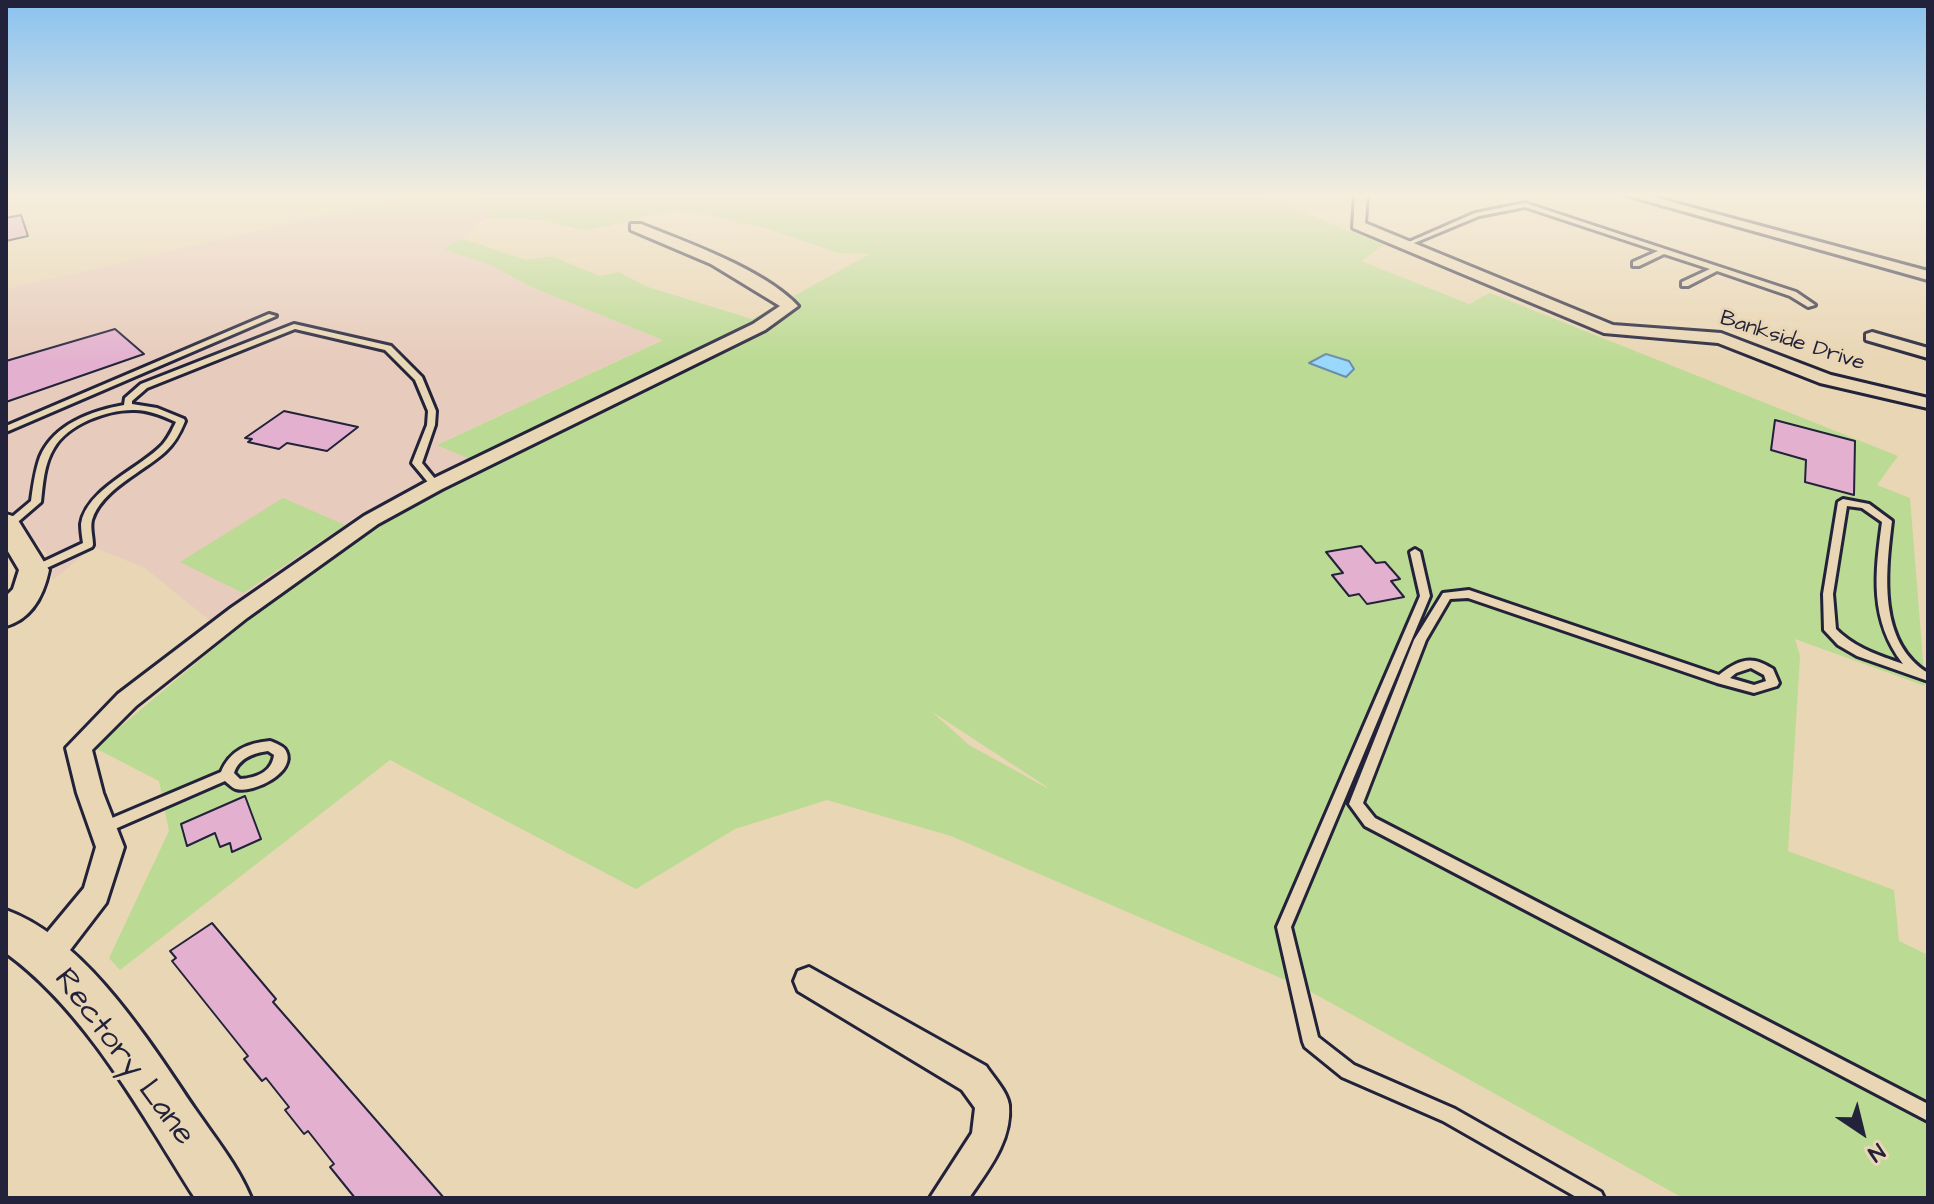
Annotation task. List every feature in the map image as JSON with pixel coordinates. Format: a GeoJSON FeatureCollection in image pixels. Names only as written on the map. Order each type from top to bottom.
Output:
{"type":"FeatureCollection","features":[{"type":"Feature","properties":{"kind":"street"},"geometry":{"type":"LineString","coordinates":[[19,941],[96,894],[110,847],[79,748],[127,700],[239,613],[371,520],[435,485],[745,334],[790,306],[763,285],[696,250]]}},
{"type":"Feature","properties":{"kind":"street","name":"Bankside Drive"},"geometry":{"type":"LineString","coordinates":[[1418,250],[1610,330],[1721,338],[1826,379],[1928,403]]}},
{"type":"Feature","properties":{"kind":"street"},"geometry":{"type":"LineString","coordinates":[[1834,250],[1928,276]]}},
{"type":"Feature","properties":{"kind":"street"},"geometry":{"type":"LineString","coordinates":[[1872,337],[1928,353]]}},
{"type":"Feature","properties":{"kind":"street"},"geometry":{"type":"LineString","coordinates":[[6,615],[28,593],[34,570],[7,524]]}},
{"type":"Feature","properties":{"kind":"street","name":"Rectory Lane"},"geometry":{"type":"LineString","coordinates":[[19,941],[72,982],[154,1092],[225,1198]]}},
{"type":"Feature","properties":{"kind":"street"},"geometry":{"type":"LineString","coordinates":[[809,981],[974,1078],[992,1104],[988,1139],[948,1198]]}},
{"type":"Feature","properties":{"kind":"lane"},"geometry":{"type":"LineString","coordinates":[[1636,264],[1664,251],[1793,294],[1811,305]]}},
{"type":"Feature","properties":{"kind":"lane"},"geometry":{"type":"LineString","coordinates":[[1685,284],[1717,268]]}},
{"type":"Feature","properties":{"kind":"lane"},"geometry":{"type":"LineString","coordinates":[[6,429],[272,316]]}},
{"type":"Feature","properties":{"kind":"lane"},"geometry":{"type":"LineString","coordinates":[[128,407],[128,400],[144,386],[294,326],[388,348],[419,379],[429,401],[431,425],[417,463],[435,485]]}},
{"type":"Feature","properties":{"kind":"lane"},"geometry":{"type":"LineString","coordinates":[[7,524],[36,502],[41,466],[54,440],[84,420],[128,407],[145,407],[181,421],[179,431],[162,449],[100,500],[87,520],[88,545],[34,570]]}},
{"type":"Feature","properties":{"kind":"lane"},"geometry":{"type":"LineString","coordinates":[[1843,502],[1865,506],[1887,521],[1881,568],[1886,628],[1900,655],[1925,676],[1861,653],[1842,642],[1830,630],[1828,594],[1843,502]]}},
{"type":"Feature","properties":{"kind":"lane"},"geometry":{"type":"LineString","coordinates":[[1415,552],[1425,596],[1284,927],[1311,1042],[1348,1071],[1449,1115],[1595,1198]]}},
{"type":"Feature","properties":{"kind":"lane"},"geometry":{"type":"LineString","coordinates":[[1721,680],[1469,594],[1447,596],[1420,640],[1356,804],[1370,822],[1928,1113]]}},
{"type":"Feature","properties":{"kind":"lane"},"geometry":{"type":"LineString","coordinates":[[103,828],[227,775]]}},
{"type":"Feature","properties":{"kind":"shaded area"},"geometry":{"type":"Polygon","coordinates":[[[174,250],[478,250],[664,339],[438,444],[474,461],[214,624],[145,568],[93,547],[53,580],[49,556],[6,511],[6,289],[174,250]]]}},
{"type":"Feature","properties":{"kind":"green space"},"geometry":{"type":"Polygon","coordinates":[[[447,250],[497,250],[526,260],[552,256],[600,276],[619,272],[648,287],[752,319],[870,254],[830,250],[1377,250],[1361,261],[1469,304],[1490,293],[1898,456],[1877,485],[1910,498],[1925,686],[1795,639],[1800,656],[1788,851],[1894,890],[1899,941],[1928,955],[1928,1198],[1683,1198],[1304,988],[951,836],[827,800],[735,829],[636,889],[390,760],[120,970],[109,958],[169,831],[159,781],[95,748],[258,611],[386,522],[470,475],[491,468],[437,445],[663,340],[529,286],[491,265],[447,250]],[[931,711],[969,745],[1047,787],[931,711]]]}},
{"type":"Feature","properties":{"kind":"green space"},"geometry":{"type":"Polygon","coordinates":[[[283,498],[345,525],[243,593],[180,562],[283,498]]]}},
{"type":"Feature","properties":{"kind":"water"},"geometry":{"type":"Polygon","coordinates":[[[1326,354],[1349,361],[1354,369],[1346,377],[1309,363],[1326,354]]]}},
{"type":"Feature","properties":{"kind":"building"},"geometry":{"type":"Polygon","coordinates":[[[115,329],[144,354],[6,402],[6,361],[115,329]]]}},
{"type":"Feature","properties":{"kind":"building"},"geometry":{"type":"Polygon","coordinates":[[[284,411],[358,427],[327,451],[287,443],[279,449],[248,442],[252,439],[245,438],[284,411]]]}},
{"type":"Feature","properties":{"kind":"building"},"geometry":{"type":"Polygon","coordinates":[[[1775,420],[1855,441],[1854,495],[1805,482],[1806,460],[1771,450],[1775,420]]]}},
{"type":"Feature","properties":{"kind":"building"},"geometry":{"type":"Polygon","coordinates":[[[1361,546],[1376,563],[1385,562],[1400,579],[1391,581],[1404,597],[1367,604],[1359,594],[1349,596],[1332,575],[1343,573],[1326,552],[1361,546]]]}},
{"type":"Feature","properties":{"kind":"building"},"geometry":{"type":"Polygon","coordinates":[[[245,796],[261,839],[232,852],[230,843],[220,847],[215,833],[187,846],[181,824],[245,796]]]}},
{"type":"Feature","properties":{"kind":"building"},"geometry":{"type":"Polygon","coordinates":[[[212,923],[276,999],[273,1002],[444,1198],[355,1198],[330,1167],[334,1164],[308,1131],[304,1134],[285,1110],[289,1107],[266,1078],[262,1081],[244,1059],[248,1056],[172,961],[176,958],[170,951],[212,923]]]}}]}
